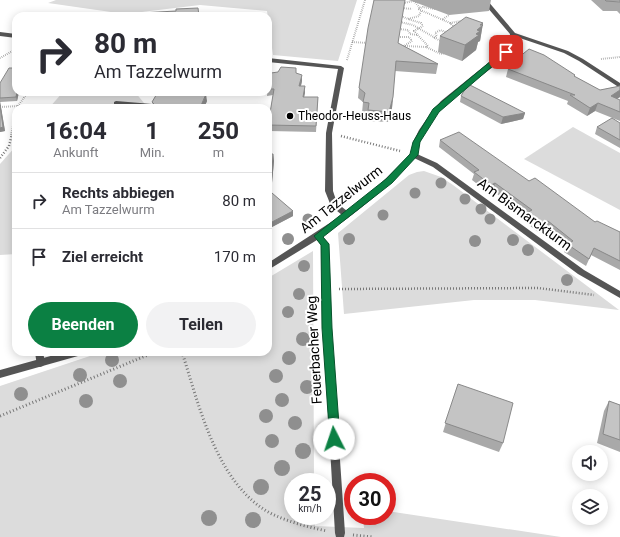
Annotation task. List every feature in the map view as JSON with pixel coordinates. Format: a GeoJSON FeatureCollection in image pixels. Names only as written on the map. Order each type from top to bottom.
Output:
{"type":"FeatureCollection","features":[{"type":"Feature","properties":{"kind":"street"},"geometry":{"type":"LineString","coordinates":[[484,0],[513,34],[566,52],[581,60],[620,86]]}},
{"type":"Feature","properties":{"kind":"street"},"geometry":{"type":"LineString","coordinates":[[0,34],[12,36]]}},
{"type":"Feature","properties":{"kind":"street","name":"Am Tazzelwurm"},"geometry":{"type":"LineString","coordinates":[[272,265],[318,236],[389,181],[414,155],[416,142],[436,110],[476,76],[499,59],[512,46],[513,34]]}},
{"type":"Feature","properties":{"kind":"street"},"geometry":{"type":"LineString","coordinates":[[272,60],[341,68],[329,133],[329,191],[334,204],[347,215]]}},
{"type":"Feature","properties":{"kind":"street"},"geometry":{"type":"LineString","coordinates":[[116,103],[128,104]]}},
{"type":"Feature","properties":{"kind":"street","name":"Am Bismarckturm"},"geometry":{"type":"LineString","coordinates":[[414,155],[435,165],[581,272],[617,294]]}},
{"type":"Feature","properties":{"kind":"street","name":"Feuerbacher Weg"},"geometry":{"type":"LineString","coordinates":[[318,236],[325,244],[327,328],[340,535]]}},
{"type":"Feature","properties":{"kind":"street"},"geometry":{"type":"LineString","coordinates":[[39,356],[40,363]]}},
{"type":"Feature","properties":{"kind":"street"},"geometry":{"type":"LineString","coordinates":[[0,374],[64,356]]}},
{"type":"Feature","properties":{"kind":"path"},"geometry":{"type":"LineString","coordinates":[[341,68],[345,64],[365,0]]}},
{"type":"Feature","properties":{"kind":"path"},"geometry":{"type":"LineString","coordinates":[[414,1],[422,11],[450,23],[459,24]]}},
{"type":"Feature","properties":{"kind":"path"},"geometry":{"type":"LineString","coordinates":[[403,3],[418,1]]}},
{"type":"Feature","properties":{"kind":"path"},"geometry":{"type":"LineString","coordinates":[[402,6],[419,9],[423,7],[439,10]]}},
{"type":"Feature","properties":{"kind":"path"},"geometry":{"type":"LineString","coordinates":[[399,8],[412,8]]}},
{"type":"Feature","properties":{"kind":"path"},"geometry":{"type":"LineString","coordinates":[[408,19],[419,16],[422,11]]}},
{"type":"Feature","properties":{"kind":"path"},"geometry":{"type":"LineString","coordinates":[[442,20],[449,15]]}},
{"type":"Feature","properties":{"kind":"path"},"geometry":{"type":"LineString","coordinates":[[402,17],[421,23],[423,26],[419,30],[414,31],[428,46],[426,47]]}},
{"type":"Feature","properties":{"kind":"path"},"geometry":{"type":"LineString","coordinates":[[450,23],[458,23],[463,20]]}},
{"type":"Feature","properties":{"kind":"path"},"geometry":{"type":"LineString","coordinates":[[400,21],[413,24],[419,30],[446,43]]}},
{"type":"Feature","properties":{"kind":"path"},"geometry":{"type":"LineString","coordinates":[[450,23],[457,28]]}},
{"type":"Feature","properties":{"kind":"path"},"geometry":{"type":"LineString","coordinates":[[449,38],[449,33],[453,26]]}},
{"type":"Feature","properties":{"kind":"path"},"geometry":{"type":"LineString","coordinates":[[399,29],[408,30],[410,34],[417,35]]}},
{"type":"Feature","properties":{"kind":"path"},"geometry":{"type":"LineString","coordinates":[[434,38],[437,36],[435,32],[440,30],[449,33]]}},
{"type":"Feature","properties":{"kind":"path"},"geometry":{"type":"LineString","coordinates":[[400,37],[409,37],[412,41],[404,46]]}},
{"type":"Feature","properties":{"kind":"path"},"geometry":{"type":"LineString","coordinates":[[352,42],[369,43],[370,41]]}},
{"type":"Feature","properties":{"kind":"path"},"geometry":{"type":"LineString","coordinates":[[398,45],[426,47],[441,54],[445,53]]}},
{"type":"Feature","properties":{"kind":"path"},"geometry":{"type":"LineString","coordinates":[[0,58],[12,52]]}},
{"type":"Feature","properties":{"kind":"path"},"geometry":{"type":"LineString","coordinates":[[0,107],[12,107]]}},
{"type":"Feature","properties":{"kind":"path"},"geometry":{"type":"LineString","coordinates":[[0,158],[9,146],[12,132]]}},
{"type":"Feature","properties":{"kind":"path"},"geometry":{"type":"LineString","coordinates":[[329,133],[414,155]]}},
{"type":"Feature","properties":{"kind":"path"},"geometry":{"type":"LineString","coordinates":[[350,289],[486,287],[538,288],[597,295],[617,294]]}},
{"type":"Feature","properties":{"kind":"path"},"geometry":{"type":"LineString","coordinates":[[0,416],[145,356]]}},
{"type":"Feature","properties":{"kind":"path"},"geometry":{"type":"LineString","coordinates":[[183,356],[210,438],[226,472],[247,496],[267,511],[296,524],[340,535],[373,537]]}},
{"type":"Feature","properties":{"kind":"shaded area"},"geometry":{"type":"Polygon","coordinates":[[[56,0],[357,0],[338,61],[273,55],[272,12],[267,11],[200,5],[142,12],[111,12],[48,3],[56,0]]]}},
{"type":"Feature","properties":{"kind":"shaded area"},"geometry":{"type":"Polygon","coordinates":[[[60,96],[138,96],[145,104],[52,104],[60,96]]]}},
{"type":"Feature","properties":{"kind":"shaded area"},"geometry":{"type":"Polygon","coordinates":[[[573,127],[620,153],[620,210],[524,159],[573,127]]]}},
{"type":"Feature","properties":{"kind":"shaded area"},"geometry":{"type":"Polygon","coordinates":[[[12,150],[12,254],[0,255],[0,164],[12,150]]]}},
{"type":"Feature","properties":{"kind":"shaded area"},"geometry":{"type":"Polygon","coordinates":[[[424,171],[441,177],[453,185],[619,310],[535,300],[474,300],[344,314],[338,233],[409,175],[424,171]]]}},
{"type":"Feature","properties":{"kind":"shaded area"},"geometry":{"type":"Polygon","coordinates":[[[313,251],[314,473],[284,473],[284,525],[364,528],[364,525],[396,525],[396,512],[561,537],[0,537],[0,386],[90,356],[272,356],[272,276],[313,251]]]}},
{"type":"Feature","properties":{"kind":"building"},"geometry":{"type":"Polygon","coordinates":[[[374,0],[405,0],[398,43],[438,64],[396,61],[393,97],[389,112],[368,110],[369,103],[363,102],[365,93],[359,88],[368,28],[374,0]]]}},
{"type":"Feature","properties":{"kind":"building"},"geometry":{"type":"Polygon","coordinates":[[[605,0],[620,0],[620,2],[606,1],[605,0]]]}},
{"type":"Feature","properties":{"kind":"building"},"geometry":{"type":"Polygon","coordinates":[[[198,8],[198,12],[158,12],[176,11],[176,9],[198,8]]]}},
{"type":"Feature","properties":{"kind":"building"},"geometry":{"type":"Polygon","coordinates":[[[466,17],[483,23],[480,25],[483,25],[477,30],[480,31],[476,34],[479,35],[465,45],[440,36],[466,17]]]}},
{"type":"Feature","properties":{"kind":"building"},"geometry":{"type":"Polygon","coordinates":[[[529,49],[544,55],[575,75],[574,76],[600,90],[620,86],[620,90],[611,96],[620,100],[620,112],[598,103],[590,108],[570,95],[575,95],[508,69],[515,63],[513,62],[529,49]]]}},
{"type":"Feature","properties":{"kind":"building"},"geometry":{"type":"Polygon","coordinates":[[[281,67],[296,68],[296,73],[302,75],[299,86],[305,86],[303,97],[318,97],[316,126],[272,125],[272,104],[274,89],[272,89],[272,73],[278,72],[281,67]]]}},
{"type":"Feature","properties":{"kind":"building"},"geometry":{"type":"Polygon","coordinates":[[[9,68],[12,68],[12,96],[16,97],[0,98],[0,83],[9,68]]]}},
{"type":"Feature","properties":{"kind":"building"},"geometry":{"type":"Polygon","coordinates":[[[468,84],[525,113],[503,117],[461,96],[468,84]]]}},
{"type":"Feature","properties":{"kind":"building"},"geometry":{"type":"Polygon","coordinates":[[[156,96],[205,96],[202,104],[154,104],[152,102],[156,96]]]}},
{"type":"Feature","properties":{"kind":"building"},"geometry":{"type":"Polygon","coordinates":[[[0,105],[3,127],[0,128],[0,105]]]}},
{"type":"Feature","properties":{"kind":"building"},"geometry":{"type":"Polygon","coordinates":[[[612,118],[620,123],[620,140],[597,127],[612,118]]]}},
{"type":"Feature","properties":{"kind":"building"},"geometry":{"type":"Polygon","coordinates":[[[459,132],[529,181],[535,178],[595,222],[597,221],[620,232],[620,261],[594,248],[589,259],[567,244],[573,241],[548,221],[541,225],[526,213],[532,210],[495,183],[491,185],[474,172],[479,170],[440,140],[459,132]]]}},
{"type":"Feature","properties":{"kind":"building"},"geometry":{"type":"Polygon","coordinates":[[[272,193],[293,211],[272,222],[272,193]]]}},
{"type":"Feature","properties":{"kind":"building"},"geometry":{"type":"Polygon","coordinates":[[[458,384],[513,403],[503,443],[445,423],[458,384]]]}},
{"type":"Feature","properties":{"kind":"building"},"geometry":{"type":"Polygon","coordinates":[[[609,401],[620,405],[620,440],[603,434],[609,401]]]}},
{"type":"Feature","properties":{"kind":"place","name":"Theodor-Heuss-Haus"},"geometry":{"type":"Point","coordinates":[290,116]}},
{"type":"Feature","properties":{"kind":"route"},"geometry":{"type":"LineString","coordinates":[[334,439],[327,328],[325,244],[318,236],[366,201],[389,181],[414,155],[416,142],[436,110],[506,52]]}}]}
